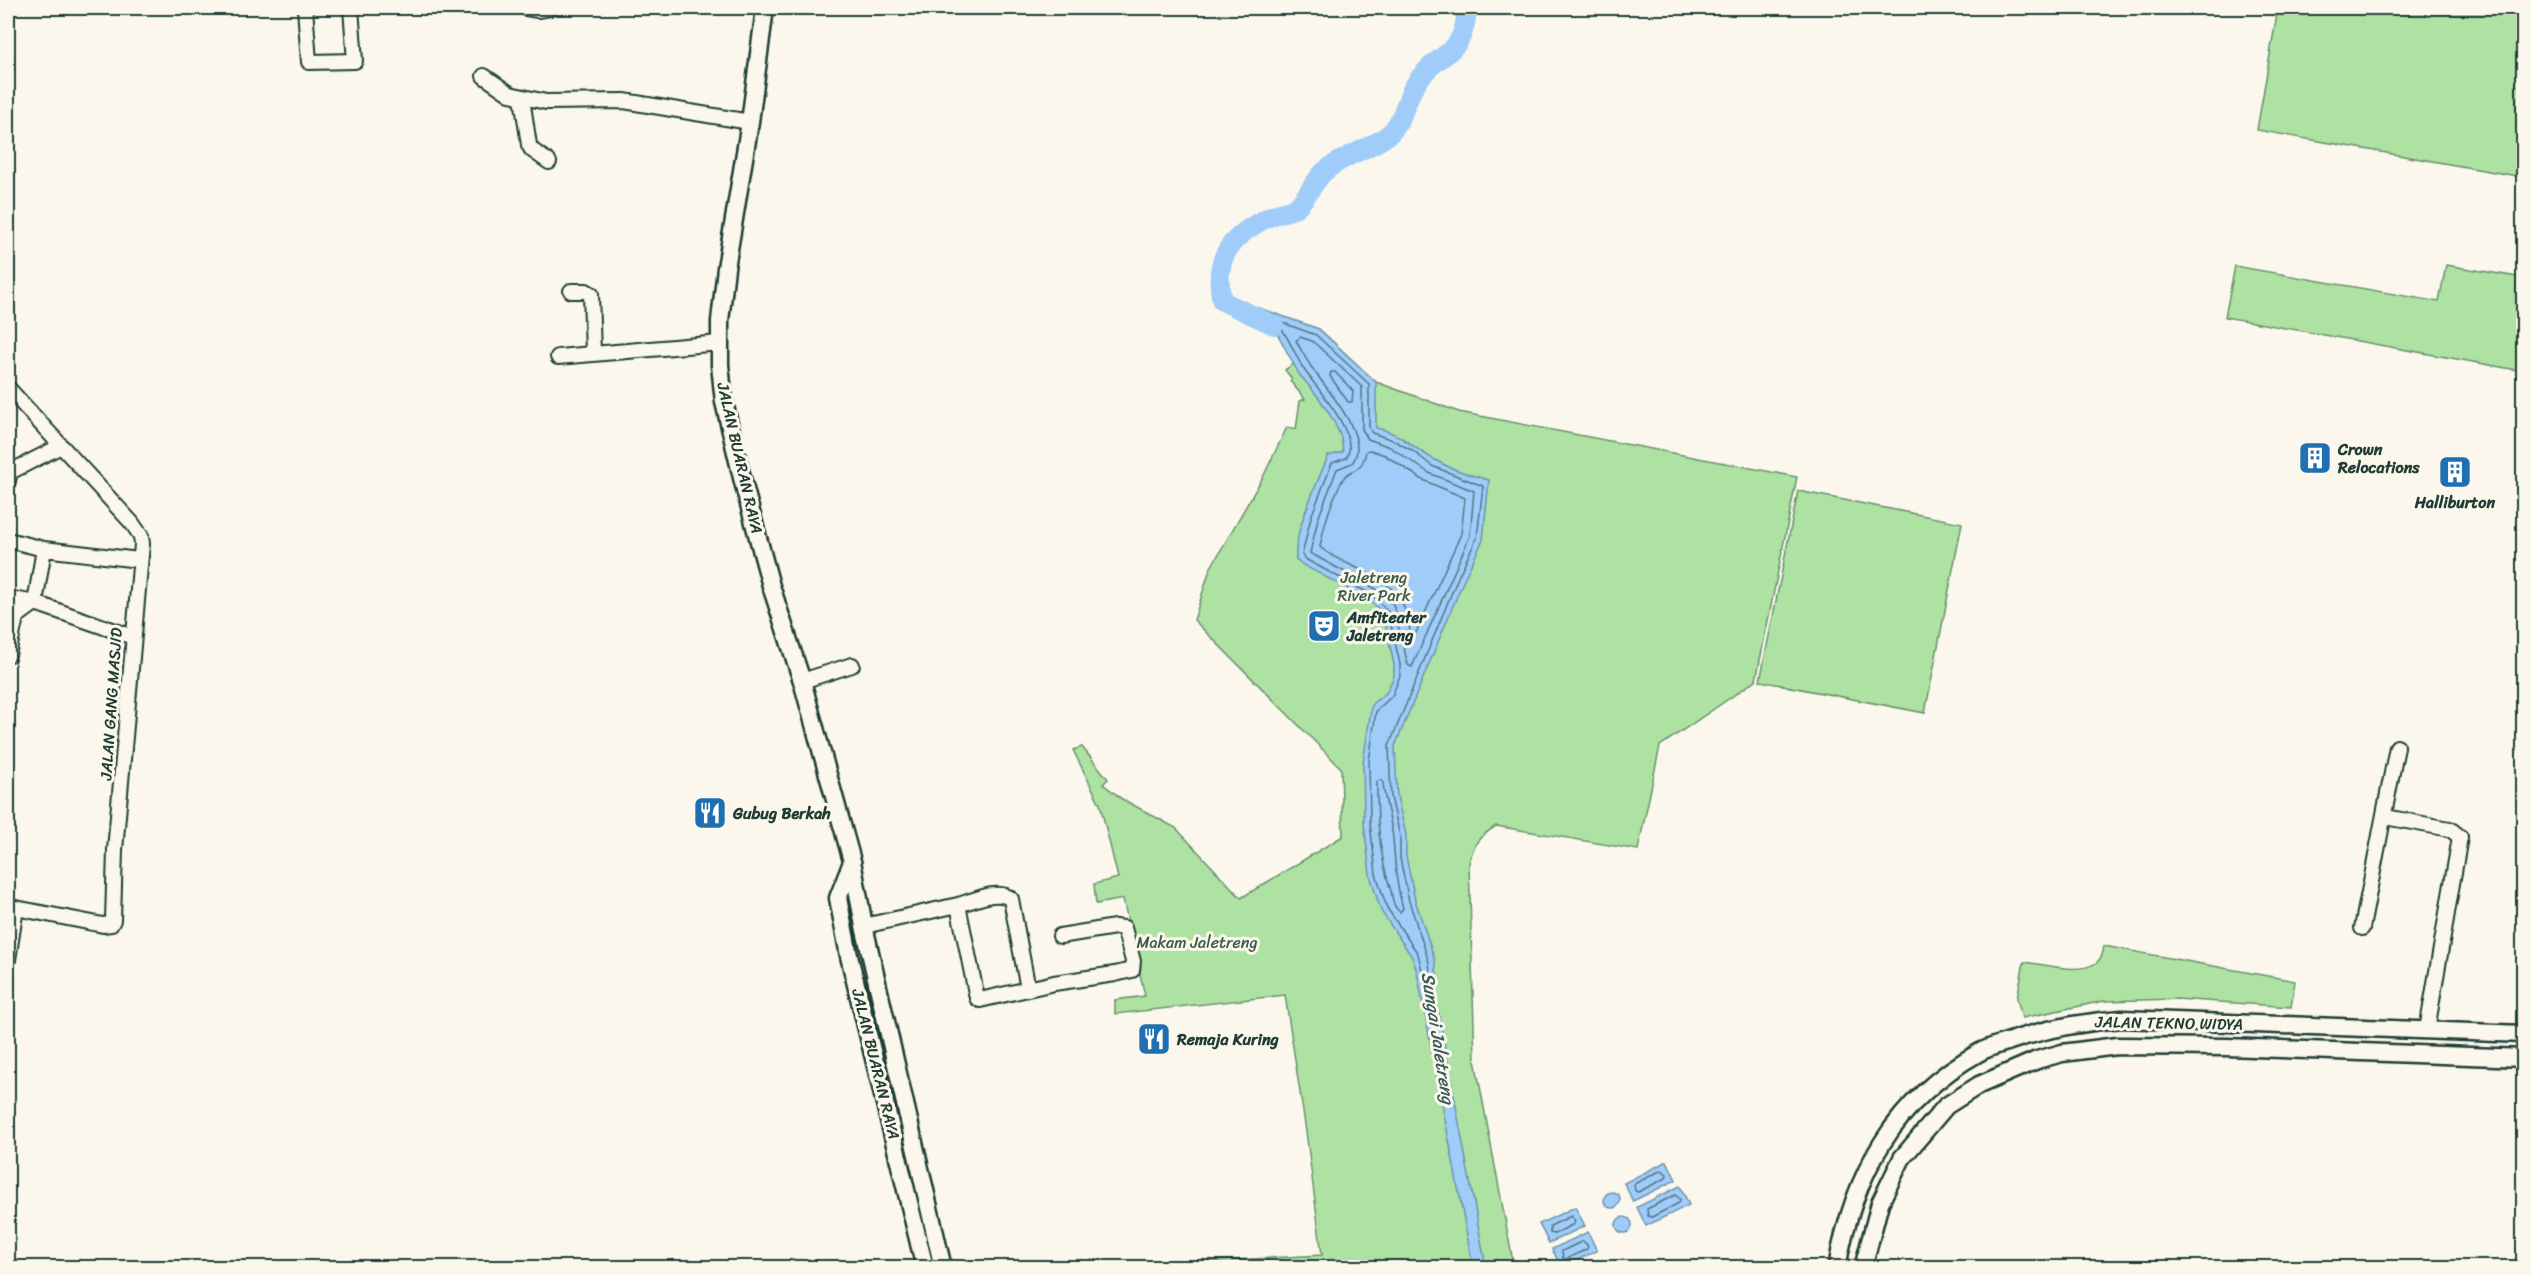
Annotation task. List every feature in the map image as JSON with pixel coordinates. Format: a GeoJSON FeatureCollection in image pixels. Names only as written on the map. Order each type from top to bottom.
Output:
{"type":"FeatureCollection","features":[{"type":"Feature","properties":{"kind":"main road","name":"JALAN BUARAN RAYA"},"geometry":{"type":"LineString","coordinates":[[765,8],[750,122],[726,268],[720,344],[724,402],[771,586],[802,681],[852,861],[864,926],[943,1268]]}},
{"type":"Feature","properties":{"kind":"main road","name":"JALAN BUARAN RAYA"},"geometry":{"type":"LineString","coordinates":[[852,861],[838,898],[849,956],[925,1268]]}},
{"type":"Feature","properties":{"kind":"main road","name":"JALAN TEKNO WIDYA"},"geometry":{"type":"LineString","coordinates":[[1837,1268],[1843,1232],[1861,1179],[1888,1133],[1936,1081],[1982,1051],[2040,1031],[2082,1022],[2122,1019],[2523,1034]]}},
{"type":"Feature","properties":{"kind":"main road"},"geometry":{"type":"LineString","coordinates":[[2226,1047],[2227,1022]]}},
{"type":"Feature","properties":{"kind":"main road","name":"JALAN TEKNO WIDYA"},"geometry":{"type":"LineString","coordinates":[[1863,1268],[1880,1203],[1902,1158],[1946,1106],[1979,1085],[2037,1060],[2062,1053],[2117,1046],[2226,1047],[2523,1058]]}},
{"type":"Feature","properties":{"kind":"street"},"geometry":{"type":"LineString","coordinates":[[305,8],[308,61],[354,62],[356,57],[351,8]]}},
{"type":"Feature","properties":{"kind":"street"},"geometry":{"type":"LineString","coordinates":[[526,8],[538,10],[550,8]]}},
{"type":"Feature","properties":{"kind":"street"},"geometry":{"type":"LineString","coordinates":[[484,76],[510,94],[522,98],[553,103],[624,101],[750,122]]}},
{"type":"Feature","properties":{"kind":"street"},"geometry":{"type":"LineString","coordinates":[[522,98],[529,145],[532,150],[549,162]]}},
{"type":"Feature","properties":{"kind":"street"},"geometry":{"type":"LineString","coordinates":[[572,291],[586,291],[591,294],[593,353]]}},
{"type":"Feature","properties":{"kind":"street"},"geometry":{"type":"LineString","coordinates":[[558,357],[720,344]]}},
{"type":"Feature","properties":{"kind":"street","name":"JALAN GANG MASJID"},"geometry":{"type":"LineString","coordinates":[[8,388],[132,523],[141,536],[115,850],[113,920],[111,924],[103,925],[12,905],[8,960]]}},
{"type":"Feature","properties":{"kind":"street"},"geometry":{"type":"LineString","coordinates":[[8,481],[10,472],[61,446]]}},
{"type":"Feature","properties":{"kind":"street"},"geometry":{"type":"LineString","coordinates":[[8,540],[44,549],[139,560]]}},
{"type":"Feature","properties":{"kind":"street"},"geometry":{"type":"LineString","coordinates":[[8,655],[16,617],[35,603],[44,549]]}},
{"type":"Feature","properties":{"kind":"street"},"geometry":{"type":"LineString","coordinates":[[8,598],[35,603],[133,637]]}},
{"type":"Feature","properties":{"kind":"street"},"geometry":{"type":"LineString","coordinates":[[802,681],[852,665]]}},
{"type":"Feature","properties":{"kind":"street"},"geometry":{"type":"LineString","coordinates":[[2362,928],[2397,747]]}},
{"type":"Feature","properties":{"kind":"street"},"geometry":{"type":"LineString","coordinates":[[2385,817],[2450,829],[2460,837],[2427,1030]]}},
{"type":"Feature","properties":{"kind":"street"},"geometry":{"type":"LineString","coordinates":[[864,926],[1004,894],[1011,899],[1028,989]]}},
{"type":"Feature","properties":{"kind":"street"},"geometry":{"type":"LineString","coordinates":[[958,904],[977,998],[980,1000],[1132,970],[1133,961],[1124,928],[1116,927],[1060,936]]}},
{"type":"Feature","properties":{"kind":"green space"},"geometry":{"type":"Polygon","coordinates":[[[2278,8],[2523,8],[2523,177],[2257,130],[2278,8]]]}},
{"type":"Feature","properties":{"kind":"green space"},"geometry":{"type":"Polygon","coordinates":[[[2446,265],[2523,278],[2523,371],[2225,317],[2235,266],[2439,302],[2446,265]]]}},
{"type":"Feature","properties":{"kind":"green space","name":"Jaletreng River Park"},"geometry":{"type":"Polygon","coordinates":[[[1319,329],[1376,382],[1459,412],[1797,477],[1756,680],[1660,746],[1638,850],[1496,826],[1481,837],[1473,851],[1469,864],[1475,1060],[1514,1267],[1326,1267],[1323,1258],[1323,1267],[1144,1267],[1144,1265],[1322,1255],[1285,995],[1115,1014],[1115,1000],[1145,996],[1123,899],[1096,904],[1094,884],[1118,878],[1100,804],[1073,750],[1082,747],[1108,779],[1103,784],[1122,799],[1176,828],[1241,898],[1343,836],[1341,768],[1194,620],[1210,569],[1264,475],[1287,427],[1296,429],[1300,401],[1305,399],[1290,381],[1292,379],[1285,370],[1293,364],[1319,329]]]}},
{"type":"Feature","properties":{"kind":"green space"},"geometry":{"type":"Polygon","coordinates":[[[1798,491],[1962,523],[1925,713],[1760,681],[1798,491]]]}},
{"type":"Feature","properties":{"kind":"green space"},"geometry":{"type":"Polygon","coordinates":[[[762,808],[788,813],[768,818],[760,814],[762,808]]]}},
{"type":"Feature","properties":{"kind":"green space"},"geometry":{"type":"Polygon","coordinates":[[[2104,946],[2295,981],[2291,1007],[2177,999],[2104,1001],[2022,1018],[2017,998],[2024,962],[2061,968],[2080,968],[2100,960],[2104,946]]]}},
{"type":"Feature","properties":{"kind":"water"},"geometry":{"type":"Polygon","coordinates":[[[1259,308],[1319,329],[1376,382],[1376,428],[1394,434],[1443,464],[1489,480],[1483,540],[1465,577],[1395,746],[1397,796],[1406,835],[1406,856],[1415,900],[1435,960],[1438,984],[1434,989],[1486,1267],[1473,1267],[1417,972],[1412,957],[1381,911],[1370,875],[1364,823],[1363,762],[1373,703],[1386,693],[1394,676],[1394,665],[1383,613],[1369,600],[1303,565],[1296,559],[1298,535],[1307,507],[1328,456],[1343,452],[1341,437],[1319,398],[1299,374],[1277,333],[1245,318],[1259,308]]]}},
{"type":"Feature","properties":{"kind":"water"},"geometry":{"type":"Polygon","coordinates":[[[1667,1161],[1676,1180],[1633,1201],[1624,1183],[1667,1161]]]}},
{"type":"Feature","properties":{"kind":"water"},"geometry":{"type":"Polygon","coordinates":[[[1680,1186],[1689,1205],[1646,1226],[1637,1207],[1680,1186]]]}},
{"type":"Feature","properties":{"kind":"water"},"geometry":{"type":"Polygon","coordinates":[[[1612,1192],[1620,1200],[1612,1208],[1604,1200],[1612,1192]]]}},
{"type":"Feature","properties":{"kind":"water"},"geometry":{"type":"Polygon","coordinates":[[[1575,1207],[1585,1226],[1549,1243],[1539,1224],[1575,1207]]]}},
{"type":"Feature","properties":{"kind":"water"},"geometry":{"type":"Polygon","coordinates":[[[1624,1217],[1632,1225],[1624,1233],[1616,1225],[1624,1217]]]}},
{"type":"Feature","properties":{"kind":"water"},"geometry":{"type":"Polygon","coordinates":[[[1588,1232],[1597,1251],[1561,1267],[1552,1249],[1588,1232]]]}},
{"type":"Feature","properties":{"kind":"waterway","name":"Sungai Jaletreng"},"geometry":{"type":"LineString","coordinates":[[1274,325],[1222,301],[1220,271],[1228,248],[1258,223],[1297,206],[1321,175],[1332,165],[1381,140],[1393,130],[1398,124],[1416,83],[1433,64],[1456,45],[1465,24],[1467,8]]}},
{"type":"Feature","properties":{"kind":"place","name":"Crown Relocations"},"geometry":{"type":"Point","coordinates":[2315,458]}},
{"type":"Feature","properties":{"kind":"place","name":"Halliburton"},"geometry":{"type":"Point","coordinates":[2455,472]}},
{"type":"Feature","properties":{"kind":"place","name":"Amfiteater Jaletreng"},"geometry":{"type":"Point","coordinates":[1324,626]}},
{"type":"Feature","properties":{"kind":"place","name":"Gubug Berkah"},"geometry":{"type":"Point","coordinates":[710,813]}},
{"type":"Feature","properties":{"kind":"place","name":"Remaja Kuring"},"geometry":{"type":"Point","coordinates":[1154,1039]}},
{"type":"Feature","properties":{"kind":"park label","name":"Makam Jaletreng"},"geometry":{"type":"Point","coordinates":[1197,942]}}]}
